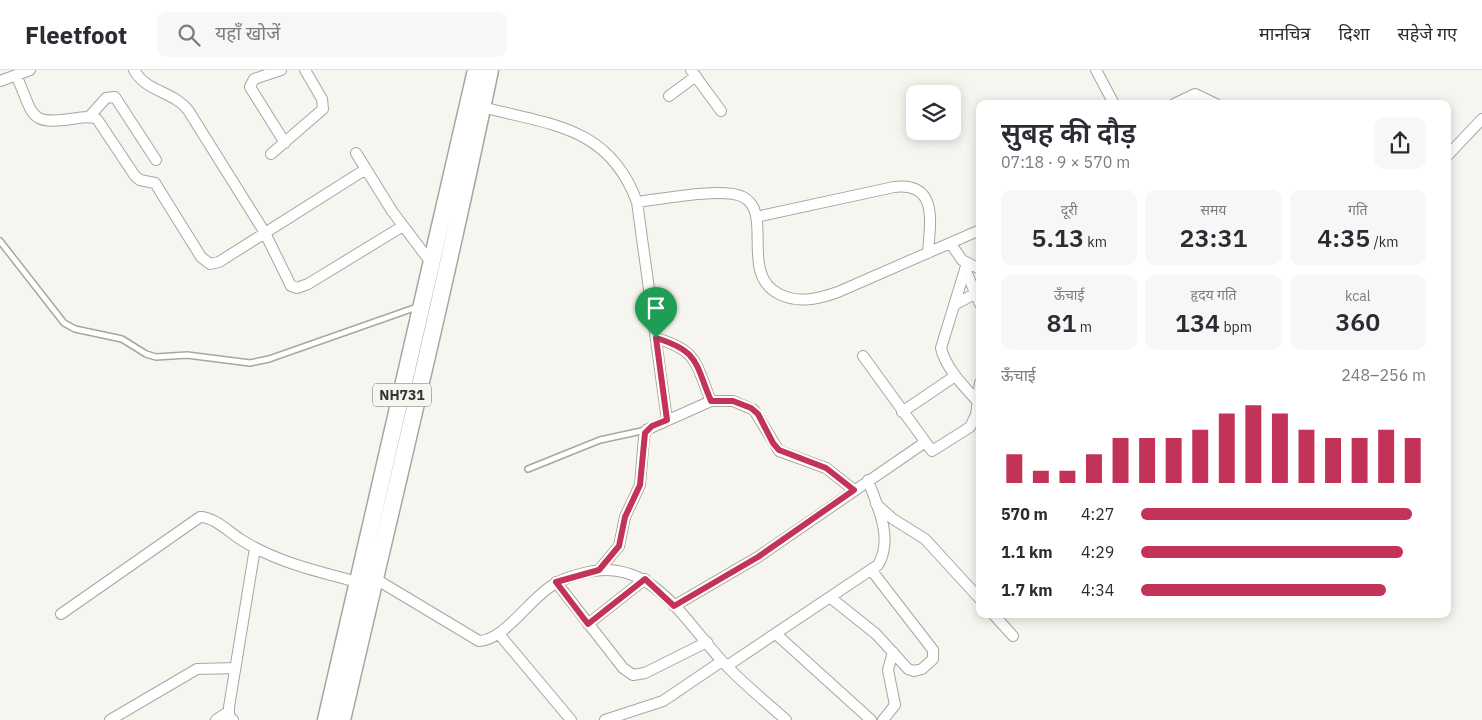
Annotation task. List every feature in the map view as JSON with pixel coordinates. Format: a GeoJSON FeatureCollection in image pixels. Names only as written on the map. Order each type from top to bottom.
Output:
{"type":"FeatureCollection","features":[{"type":"Feature","properties":{"kind":"highway","name":"NH731"},"geometry":{"type":"LineString","coordinates":[[326,720],[476,70]]}},
{"type":"Feature","properties":{"kind":"highway","name":"NH731"},"geometry":{"type":"LineString","coordinates":[[342,720],[398,470],[440,304],[490,70]]}},
{"type":"Feature","properties":{"kind":"street"},"geometry":{"type":"LineString","coordinates":[[2,77],[30,70]]}},
{"type":"Feature","properties":{"kind":"street"},"geometry":{"type":"LineString","coordinates":[[134,70],[145,84],[176,98],[184,105],[265,233],[288,284],[297,288],[308,284],[404,226]]}},
{"type":"Feature","properties":{"kind":"street"},"geometry":{"type":"LineString","coordinates":[[281,70],[254,79],[250,87],[285,143]]}},
{"type":"Feature","properties":{"kind":"street"},"geometry":{"type":"LineString","coordinates":[[271,154],[320,114],[324,107],[322,99],[305,70]]}},
{"type":"Feature","properties":{"kind":"street"},"geometry":{"type":"LineString","coordinates":[[1096,70],[1112,100]]}},
{"type":"Feature","properties":{"kind":"street"},"geometry":{"type":"LineString","coordinates":[[669,96],[693,72],[721,111]]}},
{"type":"Feature","properties":{"kind":"street"},"geometry":{"type":"LineString","coordinates":[[16,75],[33,113],[41,120],[53,122],[89,117],[99,121],[137,178],[155,183],[206,262],[214,264],[219,262],[366,169]]}},
{"type":"Feature","properties":{"kind":"street"},"geometry":{"type":"LineString","coordinates":[[1182,100],[1195,94],[1202,95],[1210,100]]}},
{"type":"Feature","properties":{"kind":"street"},"geometry":{"type":"LineString","coordinates":[[89,117],[106,98],[115,97],[156,160]]}},
{"type":"Feature","properties":{"kind":"street"},"geometry":{"type":"LineString","coordinates":[[482,108],[584,135],[610,155],[631,185],[637,202],[667,420]]}},
{"type":"Feature","properties":{"kind":"street"},"geometry":{"type":"LineString","coordinates":[[1451,152],[1482,119]]}},
{"type":"Feature","properties":{"kind":"street"},"geometry":{"type":"LineString","coordinates":[[356,154],[432,264]]}},
{"type":"Feature","properties":{"kind":"street"},"geometry":{"type":"LineString","coordinates":[[756,216],[894,187],[910,187],[921,192],[928,201],[930,223],[928,253]]}},
{"type":"Feature","properties":{"kind":"street"},"geometry":{"type":"LineString","coordinates":[[637,202],[726,192],[747,199],[754,208],[756,216],[758,264],[761,276],[776,293],[796,300],[820,298],[838,292],[976,232]]}},
{"type":"Feature","properties":{"kind":"street"},"geometry":{"type":"LineString","coordinates":[[951,244],[966,266],[976,288]]}},
{"type":"Feature","properties":{"kind":"street"},"geometry":{"type":"LineString","coordinates":[[966,266],[976,268]]}},
{"type":"Feature","properties":{"kind":"street"},"geometry":{"type":"LineString","coordinates":[[966,266],[942,348],[945,360],[976,400]]}},
{"type":"Feature","properties":{"kind":"street"},"geometry":{"type":"LineString","coordinates":[[954,305],[976,293]]}},
{"type":"Feature","properties":{"kind":"street"},"geometry":{"type":"LineString","coordinates":[[656,338],[678,345],[688,352],[696,364],[711,401]]}},
{"type":"Feature","properties":{"kind":"street"},"geometry":{"type":"LineString","coordinates":[[863,356],[930,450],[934,451],[965,432],[976,415]]}},
{"type":"Feature","properties":{"kind":"street"},"geometry":{"type":"LineString","coordinates":[[902,412],[956,376]]}},
{"type":"Feature","properties":{"kind":"street"},"geometry":{"type":"LineString","coordinates":[[599,570],[616,551],[621,541],[625,517],[640,485],[646,430],[711,401],[733,401],[751,408],[758,414],[773,443],[779,450],[826,468],[854,490]]}},
{"type":"Feature","properties":{"kind":"street"},"geometry":{"type":"LineString","coordinates":[[674,606],[758,557],[924,442]]}},
{"type":"Feature","properties":{"kind":"street"},"geometry":{"type":"LineString","coordinates":[[605,720],[663,701],[776,634],[872,570],[881,560],[885,541],[868,480]]}},
{"type":"Feature","properties":{"kind":"street"},"geometry":{"type":"LineString","coordinates":[[876,504],[893,519],[925,539],[976,595]]}},
{"type":"Feature","properties":{"kind":"street"},"geometry":{"type":"LineString","coordinates":[[61,614],[195,518],[204,517],[255,548],[305,568],[358,582]]}},
{"type":"Feature","properties":{"kind":"street"},"geometry":{"type":"LineString","coordinates":[[216,720],[230,716],[235,668],[255,548]]}},
{"type":"Feature","properties":{"kind":"street"},"geometry":{"type":"LineString","coordinates":[[374,578],[472,639],[486,641],[499,634],[536,597],[556,582],[599,570],[618,570],[645,579],[674,606],[724,664],[786,720]]}},
{"type":"Feature","properties":{"kind":"street"},"geometry":{"type":"LineString","coordinates":[[831,598],[876,634],[908,669],[914,672],[929,664],[934,653],[872,570]]}},
{"type":"Feature","properties":{"kind":"street"},"geometry":{"type":"LineString","coordinates":[[588,624],[645,579]]}},
{"type":"Feature","properties":{"kind":"street"},"geometry":{"type":"LineString","coordinates":[[556,582],[623,668],[633,675],[645,673],[707,642]]}},
{"type":"Feature","properties":{"kind":"street"},"geometry":{"type":"LineString","coordinates":[[997,618],[1013,636]]}},
{"type":"Feature","properties":{"kind":"street"},"geometry":{"type":"LineString","coordinates":[[499,634],[570,720]]}},
{"type":"Feature","properties":{"kind":"street"},"geometry":{"type":"LineString","coordinates":[[776,634],[871,720]]}},
{"type":"Feature","properties":{"kind":"street"},"geometry":{"type":"LineString","coordinates":[[883,720],[895,705],[888,670],[893,652]]}},
{"type":"Feature","properties":{"kind":"street"},"geometry":{"type":"LineString","coordinates":[[110,720],[197,669],[235,668]]}},
{"type":"Feature","properties":{"kind":"lane"},"geometry":{"type":"LineString","coordinates":[[0,241],[64,323],[75,329],[122,339],[146,354],[156,357],[187,356],[250,363],[269,359],[423,306]]}},
{"type":"Feature","properties":{"kind":"lane"},"geometry":{"type":"LineString","coordinates":[[528,469],[592,442],[646,430]]}},
{"type":"Feature","properties":{"kind":"route"},"geometry":{"type":"LineString","coordinates":[[656,338],[684,348],[692,356],[711,401],[733,401],[751,408],[758,414],[776,448],[783,453],[826,468],[840,477],[854,490],[758,557],[674,606],[645,579],[588,624],[556,582],[599,570],[619,546],[625,517],[640,485],[646,430],[667,420],[656,338]]}}]}
